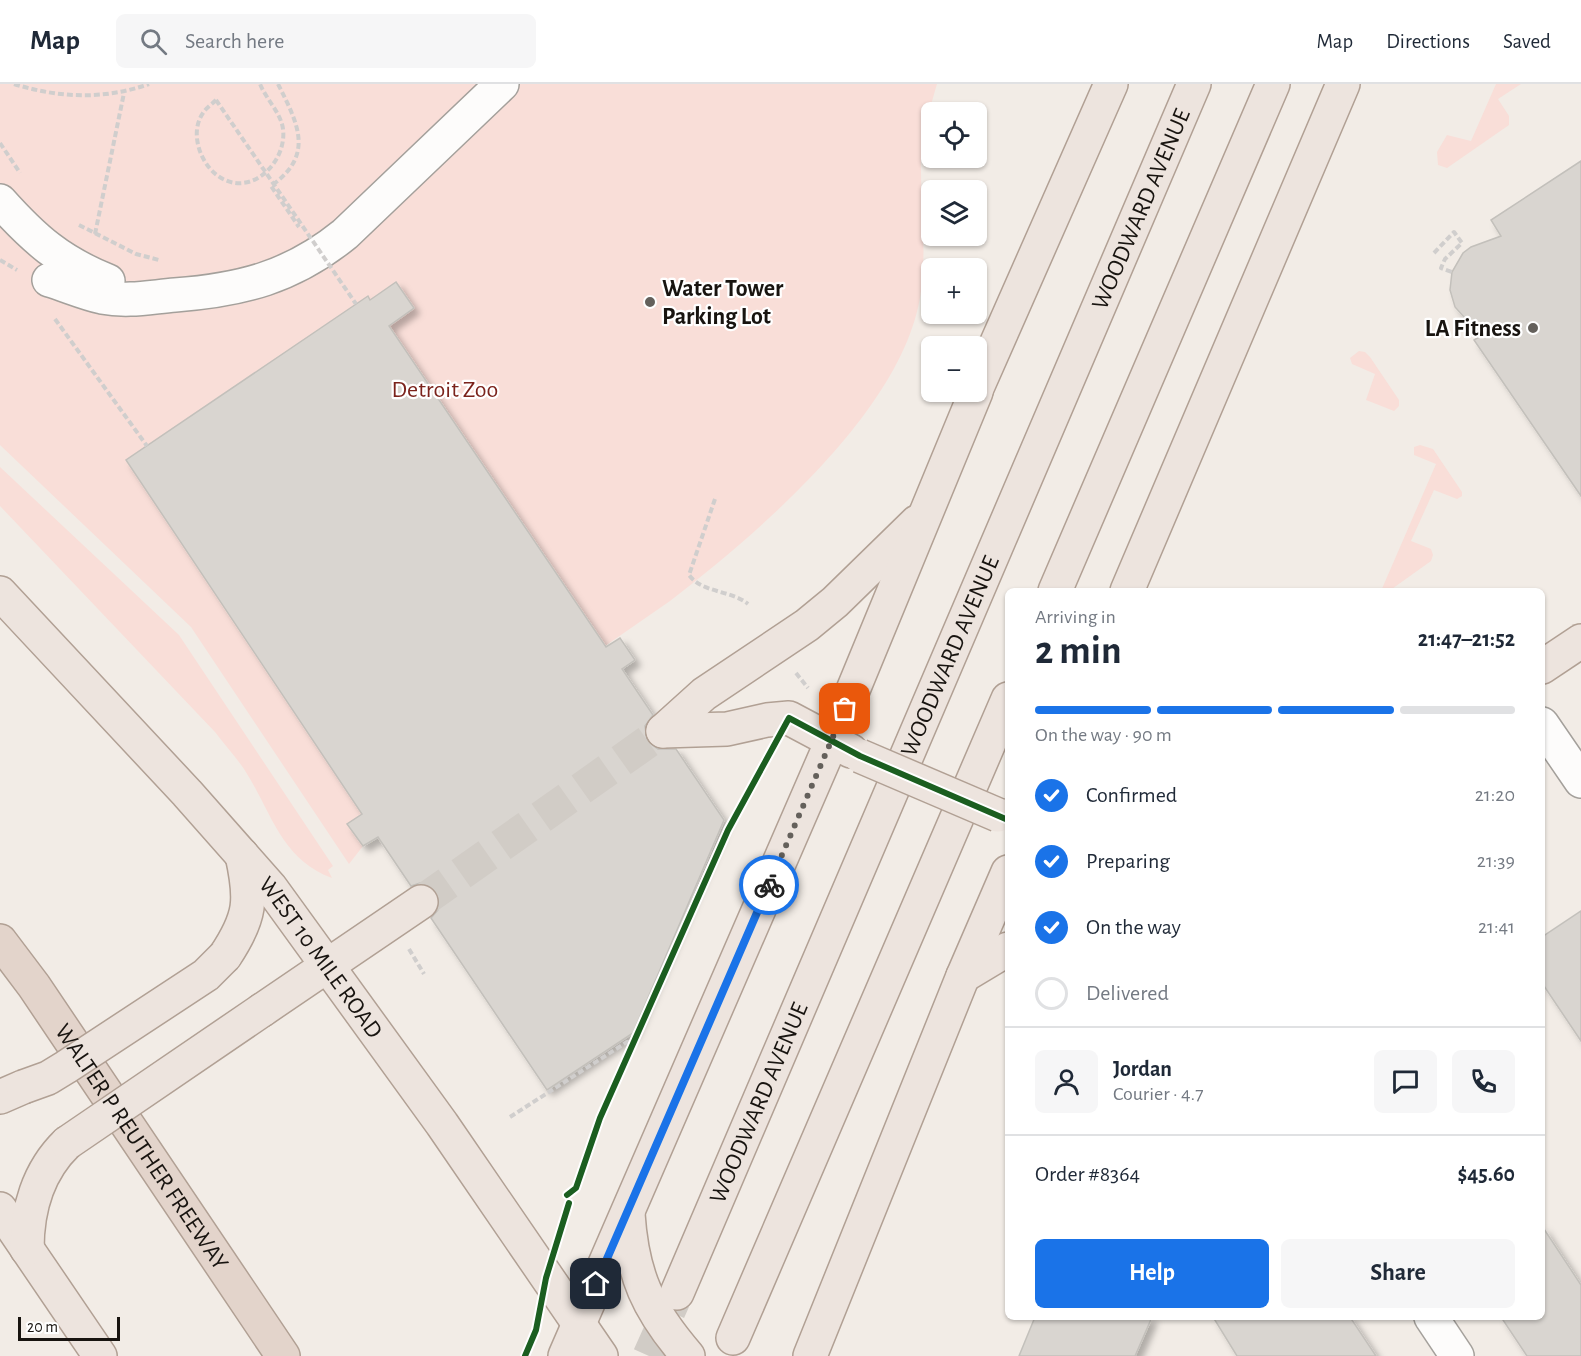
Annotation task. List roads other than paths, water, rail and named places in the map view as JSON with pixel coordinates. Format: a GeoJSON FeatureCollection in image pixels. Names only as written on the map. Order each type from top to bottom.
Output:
{"type":"FeatureCollection","features":[{"type":"Feature","properties":{"kind":"highway","name":"WALTER P REUTHER FREEWAY"},"geometry":{"type":"LineString","coordinates":[[0,941],[34,986],[283,1356]]}},
{"type":"Feature","properties":{"kind":"main road"},"geometry":{"type":"LineString","coordinates":[[987,366],[1111,84]]}},
{"type":"Feature","properties":{"kind":"main road","name":"WOODWARD AVENUE"},"geometry":{"type":"LineString","coordinates":[[677,1293],[1194,84]]}},
{"type":"Feature","properties":{"kind":"main road"},"geometry":{"type":"LineString","coordinates":[[1056,588],[1273,84]]}},
{"type":"Feature","properties":{"kind":"main road"},"geometry":{"type":"LineString","coordinates":[[1127,588],[1343,84]]}},
{"type":"Feature","properties":{"kind":"main road"},"geometry":{"type":"LineString","coordinates":[[565,1356],[628,1209],[846,749],[927,513],[972,402]]}},
{"type":"Feature","properties":{"kind":"main road"},"geometry":{"type":"LineString","coordinates":[[927,513],[835,602],[807,625],[704,694],[663,731],[727,729],[767,720],[789,718],[846,749],[1003,818]]}},
{"type":"Feature","properties":{"kind":"main road","name":"WEST 10 MILE ROAD"},"geometry":{"type":"LineString","coordinates":[[0,593],[242,855],[284,905],[601,1356]]}},
{"type":"Feature","properties":{"kind":"main road"},"geometry":{"type":"LineString","coordinates":[[1545,665],[1581,641]]}},
{"type":"Feature","properties":{"kind":"main road"},"geometry":{"type":"LineString","coordinates":[[733,1338],[1005,706]]}},
{"type":"Feature","properties":{"kind":"main road"},"geometry":{"type":"LineString","coordinates":[[12,1092],[66,1067],[206,975],[225,956],[239,932],[249,898],[242,855]]}},
{"type":"Feature","properties":{"kind":"main road"},"geometry":{"type":"LineString","coordinates":[[810,1356],[963,976],[1005,879]]}},
{"type":"Feature","properties":{"kind":"main road"},"geometry":{"type":"LineString","coordinates":[[27,1249],[30,1206],[50,1164],[67,1143],[421,902]]}},
{"type":"Feature","properties":{"kind":"main road"},"geometry":{"type":"LineString","coordinates":[[963,976],[1005,951]]}},
{"type":"Feature","properties":{"kind":"main road"},"geometry":{"type":"LineString","coordinates":[[0,1209],[99,1356]]}},
{"type":"Feature","properties":{"kind":"main road"},"geometry":{"type":"LineString","coordinates":[[628,1209],[631,1251],[645,1293],[656,1314],[688,1356]]}},
{"type":"Feature","properties":{"kind":"street"},"geometry":{"type":"LineString","coordinates":[[49,280],[101,297],[137,301],[174,295],[208,294],[264,281],[331,246],[502,84]]}},
{"type":"Feature","properties":{"kind":"street"},"geometry":{"type":"LineString","coordinates":[[0,201],[52,253],[86,272],[139,290],[174,295]]}},
{"type":"Feature","properties":{"kind":"street"},"geometry":{"type":"LineString","coordinates":[[1545,728],[1581,781]]}},
{"type":"Feature","properties":{"kind":"street"},"geometry":{"type":"LineString","coordinates":[[1433,1320],[1457,1356]]}},
{"type":"Feature","properties":{"kind":"tunnel"},"geometry":{"type":"LineString","coordinates":[[421,902],[663,731]]}},
{"type":"Feature","properties":{"kind":"tunnel"},"geometry":{"type":"LineString","coordinates":[[649,1356],[674,1300]]}},
{"type":"Feature","properties":{"kind":"place","name":"Water Tower Parking Lot"},"geometry":{"type":"Point","coordinates":[650,302]}},
{"type":"Feature","properties":{"kind":"place","name":"LA Fitness"},"geometry":{"type":"Point","coordinates":[1533,328]}},
{"type":"Feature","properties":{"kind":"park label","name":"Detroit Zoo"},"geometry":{"type":"Point","coordinates":[445,389]}}]}
